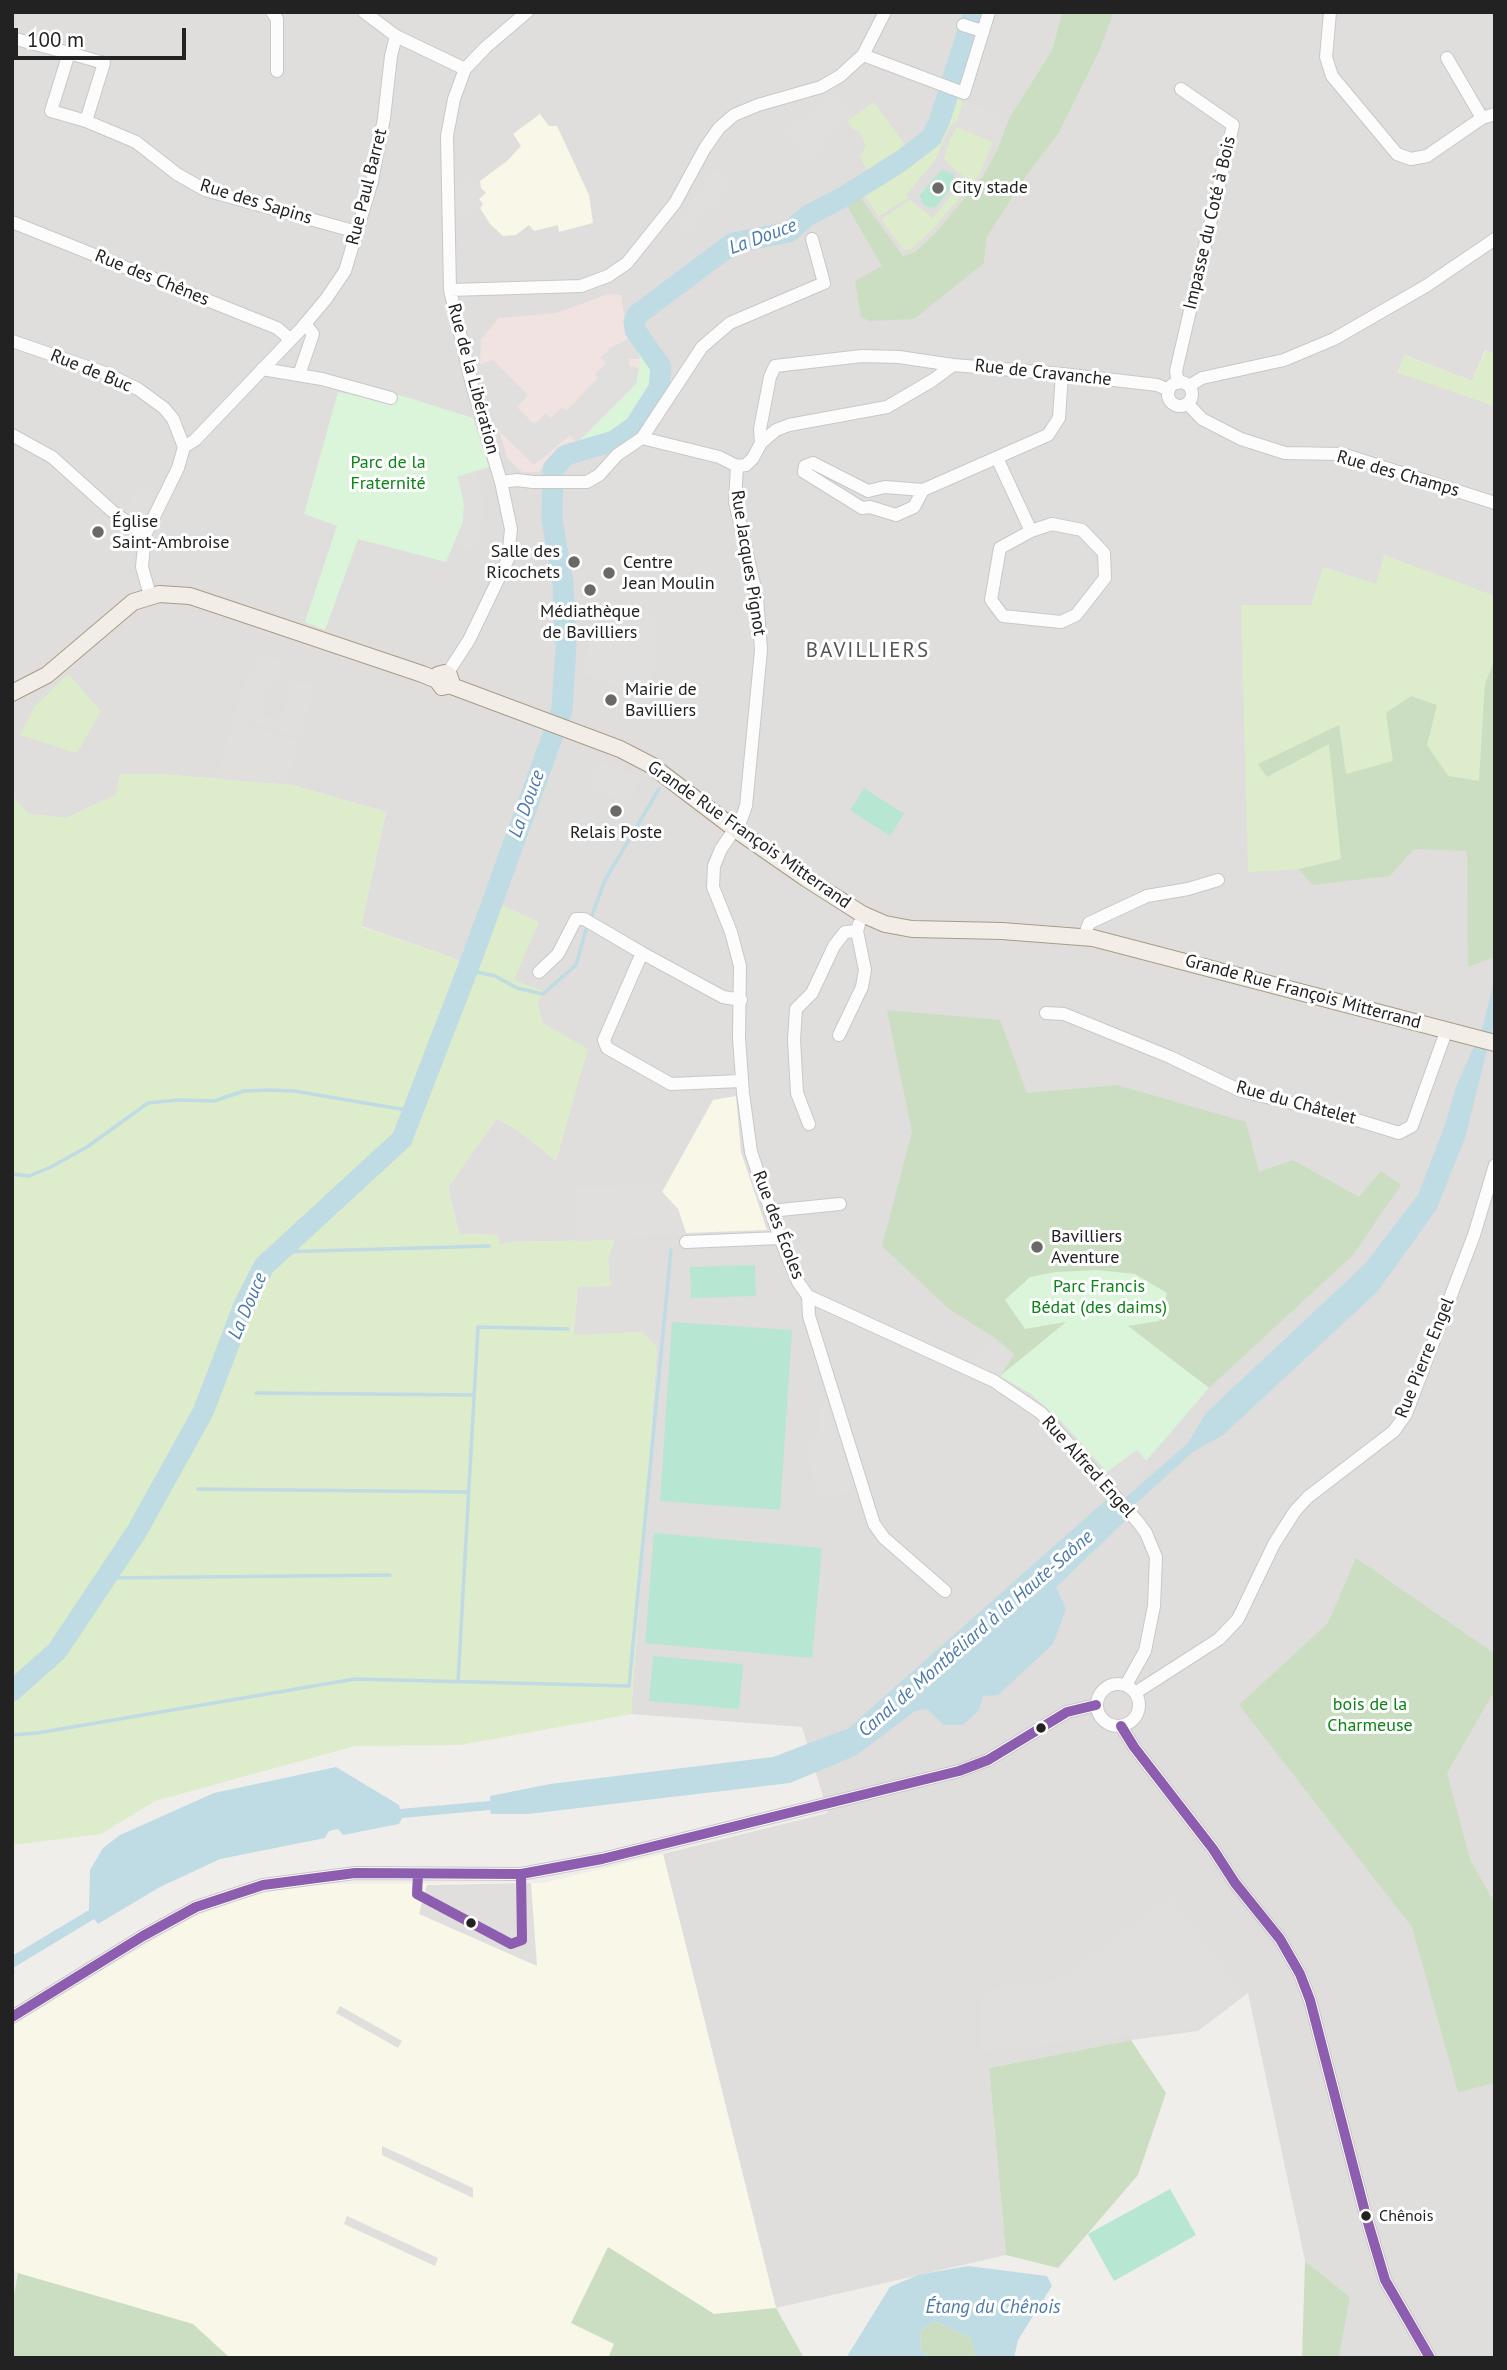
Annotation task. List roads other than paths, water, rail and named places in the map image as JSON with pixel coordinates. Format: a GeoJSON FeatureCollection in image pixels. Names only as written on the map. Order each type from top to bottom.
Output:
{"type":"FeatureCollection","features":[{"type":"Feature","properties":{"kind":"main road","name":"Grande Rue François Mitterrand"},"geometry":{"type":"LineString","coordinates":[[150,595],[190,596],[444,679],[620,749],[651,765],[735,829],[862,914],[885,924],[912,929],[1084,937],[1106,941],[1495,1042]]}},
{"type":"Feature","properties":{"kind":"main road"},"geometry":{"type":"LineString","coordinates":[[12,693],[47,676],[125,608],[150,595]]}},
{"type":"Feature","properties":{"kind":"street"},"geometry":{"type":"LineString","coordinates":[[272,12],[277,19],[277,71]]}},
{"type":"Feature","properties":{"kind":"street"},"geometry":{"type":"LineString","coordinates":[[364,12],[396,36],[465,69]]}},
{"type":"Feature","properties":{"kind":"street","name":"Rue de la Libération"},"geometry":{"type":"LineString","coordinates":[[444,679],[469,640],[508,559],[511,529],[501,482],[472,385],[450,290],[447,136],[454,99],[465,69],[527,12]]}},
{"type":"Feature","properties":{"kind":"street"},"geometry":{"type":"LineString","coordinates":[[450,290],[581,286],[608,276],[627,263],[675,203],[719,128],[734,115],[758,105],[821,87],[840,76],[863,55],[885,12]]}},
{"type":"Feature","properties":{"kind":"street"},"geometry":{"type":"LineString","coordinates":[[863,55],[964,93],[972,28],[989,12]]}},
{"type":"Feature","properties":{"kind":"street"},"geometry":{"type":"LineString","coordinates":[[1331,12],[1326,57],[1332,76],[1397,154],[1411,159],[1427,156],[1482,118],[1495,114]]}},
{"type":"Feature","properties":{"kind":"street","name":"Rue Paul Barret"},"geometry":{"type":"LineString","coordinates":[[184,447],[195,440],[305,324],[345,271],[372,181],[396,36]]}},
{"type":"Feature","properties":{"kind":"street"},"geometry":{"type":"LineString","coordinates":[[12,38],[104,63],[86,121]]}},
{"type":"Feature","properties":{"kind":"street","name":"Rue des Sapins"},"geometry":{"type":"LineString","coordinates":[[69,53],[51,111],[86,121],[136,142],[177,174],[205,190],[357,232]]}},
{"type":"Feature","properties":{"kind":"street"},"geometry":{"type":"LineString","coordinates":[[1447,58],[1482,118]]}},
{"type":"Feature","properties":{"kind":"street","name":"Impasse du Coté à Bois"},"geometry":{"type":"LineString","coordinates":[[1179,386],[1176,371],[1233,125],[1181,89]]}},
{"type":"Feature","properties":{"kind":"street","name":"Rue des Chênes"},"geometry":{"type":"LineString","coordinates":[[12,222],[277,328],[290,339]]}},
{"type":"Feature","properties":{"kind":"street"},"geometry":{"type":"LineString","coordinates":[[501,482],[587,482],[599,475],[617,454],[642,438],[702,347],[730,323],[824,283],[812,239]]}},
{"type":"Feature","properties":{"kind":"street"},"geometry":{"type":"LineString","coordinates":[[1179,386],[1202,378],[1284,360],[1334,339],[1426,286],[1495,239]]}},
{"type":"Feature","properties":{"kind":"street"},"geometry":{"type":"LineString","coordinates":[[299,375],[313,334],[305,324]]}},
{"type":"Feature","properties":{"kind":"street","name":"Rue de Buc"},"geometry":{"type":"LineString","coordinates":[[12,341],[105,373],[138,389],[164,408],[173,419],[184,447]]}},
{"type":"Feature","properties":{"kind":"street"},"geometry":{"type":"LineString","coordinates":[[761,443],[760,429],[770,377],[775,366],[862,356],[899,357],[953,365]]}},
{"type":"Feature","properties":{"kind":"street","name":"Rue de Cravanche"},"geometry":{"type":"LineString","coordinates":[[737,466],[746,465],[761,443],[776,430],[789,425],[887,407],[953,365],[1062,373],[1179,386]]}},
{"type":"Feature","properties":{"kind":"street"},"geometry":{"type":"LineString","coordinates":[[262,369],[322,379],[391,398]]}},
{"type":"Feature","properties":{"kind":"street"},"geometry":{"type":"LineString","coordinates":[[923,490],[914,507],[896,515],[870,507],[862,508],[804,472],[805,466],[813,463],[868,491],[885,487],[923,490],[1048,435],[1059,418],[1062,373]]}},
{"type":"Feature","properties":{"kind":"street"},"geometry":{"type":"LineString","coordinates":[[1179,386],[1192,397],[1188,404]]}},
{"type":"Feature","properties":{"kind":"street","name":"Rue des Champs"},"geometry":{"type":"LineString","coordinates":[[1179,386],[1169,398],[1173,404],[1188,404],[1202,419],[1241,439],[1285,453],[1342,454],[1495,503]]}},
{"type":"Feature","properties":{"kind":"street"},"geometry":{"type":"LineString","coordinates":[[12,435],[52,457],[145,535]]}},
{"type":"Feature","properties":{"kind":"street","name":"Rue Jacques Pignot"},"geometry":{"type":"LineString","coordinates":[[642,438],[719,457],[737,466],[735,502],[757,597],[761,650],[746,806],[735,829]]}},
{"type":"Feature","properties":{"kind":"street"},"geometry":{"type":"LineString","coordinates":[[150,595],[142,567],[145,535],[178,468],[184,447]]}},
{"type":"Feature","properties":{"kind":"street"},"geometry":{"type":"LineString","coordinates":[[997,458],[1031,531]]}},
{"type":"Feature","properties":{"kind":"street"},"geometry":{"type":"LineString","coordinates":[[1052,524],[1082,530],[1104,552],[1105,579],[1076,615],[1061,622],[1003,616],[991,600],[1000,548],[1031,531],[1052,524]]}},
{"type":"Feature","properties":{"kind":"street","name":"Rue des Écoles"},"geometry":{"type":"LineString","coordinates":[[735,829],[721,849],[714,866],[713,887],[734,941],[740,966],[741,1081],[751,1152],[780,1238],[798,1282],[808,1296],[809,1315],[874,1524],[884,1538],[945,1591]]}},
{"type":"Feature","properties":{"kind":"street"},"geometry":{"type":"LineString","coordinates":[[1084,937],[1089,923],[1147,896],[1188,889],[1218,880]]}},
{"type":"Feature","properties":{"kind":"street"},"geometry":{"type":"LineString","coordinates":[[839,1035],[862,987],[866,970],[857,930],[862,914]]}},
{"type":"Feature","properties":{"kind":"street"},"geometry":{"type":"LineString","coordinates":[[539,972],[558,954],[576,919],[584,919],[723,997],[741,1000]]}},
{"type":"Feature","properties":{"kind":"street"},"geometry":{"type":"LineString","coordinates":[[809,1124],[797,1093],[794,1040],[796,1009],[812,993],[834,946],[845,932],[857,930]]}},
{"type":"Feature","properties":{"kind":"street"},"geometry":{"type":"LineString","coordinates":[[642,953],[604,1040],[607,1048],[671,1084],[741,1081]]}},
{"type":"Feature","properties":{"kind":"street","name":"Rue du Châtelet"},"geometry":{"type":"LineString","coordinates":[[1046,1013],[1063,1014],[1170,1057],[1241,1091],[1334,1112],[1399,1133],[1412,1126],[1447,1029]]}},
{"type":"Feature","properties":{"kind":"street","name":"Rue Pierre Engel"},"geometry":{"type":"LineString","coordinates":[[1131,1689],[1219,1639],[1238,1619],[1273,1544],[1295,1511],[1308,1497],[1394,1431],[1406,1414],[1474,1235],[1495,1165]]}},
{"type":"Feature","properties":{"kind":"street"},"geometry":{"type":"LineString","coordinates":[[770,1211],[840,1204]]}},
{"type":"Feature","properties":{"kind":"street"},"geometry":{"type":"LineString","coordinates":[[687,1242],[780,1238]]}},
{"type":"Feature","properties":{"kind":"street","name":"Rue Alfred Engel"},"geometry":{"type":"LineString","coordinates":[[808,1296],[994,1381],[1041,1413],[1134,1518],[1146,1533],[1156,1557],[1154,1606],[1144,1651],[1131,1689]]}},
{"type":"Feature","properties":{"kind":"street"},"geometry":{"type":"LineString","coordinates":[[1112,1684],[1131,1689],[1139,1706],[1133,1719],[1121,1726],[1107,1723],[1101,1718],[1096,1705],[1106,1687],[1112,1684]]}},
{"type":"Feature","properties":{"kind":"street"},"geometry":{"type":"LineString","coordinates":[[12,2017],[143,1936],[196,1907],[263,1885],[355,1873],[521,1874],[602,1860],[959,1771],[988,1760],[1067,1712],[1096,1705]]}},
{"type":"Feature","properties":{"kind":"street"},"geometry":{"type":"LineString","coordinates":[[1121,1726],[1134,1747],[1213,1849],[1235,1883],[1280,1939],[1300,1974],[1310,2000],[1385,2280],[1430,2358]]}},
{"type":"Feature","properties":{"kind":"water","name":"Canal de Montbéliard à la Haute-Saône"},"geometry":{"type":"Polygon","coordinates":[[[1495,976],[1495,1018],[1466,1135],[1436,1210],[1377,1292],[1223,1435],[1194,1451],[1132,1507],[1125,1521],[1056,1587],[1066,1609],[1053,1644],[998,1695],[983,1696],[979,1710],[963,1725],[944,1725],[927,1709],[915,1711],[857,1755],[790,1783],[528,1814],[491,1814],[490,1810],[402,1818],[399,1824],[343,1835],[338,1829],[329,1831],[325,1838],[220,1859],[160,1887],[98,1924],[94,1919],[13,1968],[15,1973],[12,1974],[12,1956],[89,1910],[90,1870],[103,1848],[120,1835],[214,1793],[336,1767],[399,1805],[400,1809],[490,1801],[490,1796],[550,1784],[773,1757],[849,1728],[1107,1499],[1124,1499],[1188,1443],[1206,1413],[1365,1264],[1418,1195],[1445,1125],[1456,1087],[1483,1026],[1495,976]]]}},
{"type":"Feature","properties":{"kind":"water","name":"Étang du Chênois"},"geometry":{"type":"Polygon","coordinates":[[[968,2266],[1047,2276],[1052,2286],[1018,2340],[1014,2358],[976,2358],[971,2338],[934,2321],[920,2331],[921,2351],[931,2358],[846,2358],[890,2287],[918,2275],[968,2266]]]}},
{"type":"Feature","properties":{"kind":"waterway","name":"La Douce"},"geometry":{"type":"LineString","coordinates":[[12,1691],[57,1651],[137,1531],[203,1412],[244,1305],[264,1266],[402,1139],[472,958],[562,710],[566,646],[563,583],[552,520],[553,469],[566,455],[614,441],[635,426],[659,388],[661,367],[635,330],[637,315],[733,243],[789,232],[807,216],[847,195],[901,161],[931,138],[939,122],[974,12]]}},
{"type":"Feature","properties":{"kind":"waterway"},"geometry":{"type":"LineString","coordinates":[[591,918],[605,880],[659,789]]}},
{"type":"Feature","properties":{"kind":"waterway"},"geometry":{"type":"LineString","coordinates":[[467,970],[495,976],[517,988],[543,994],[576,965],[586,930]]}},
{"type":"Feature","properties":{"kind":"waterway"},"geometry":{"type":"LineString","coordinates":[[12,1174],[29,1176],[51,1167],[87,1147],[148,1103],[214,1101],[244,1091],[269,1090],[294,1091],[412,1111]]}},
{"type":"Feature","properties":{"kind":"waterway"},"geometry":{"type":"LineString","coordinates":[[279,1252],[489,1246]]}},
{"type":"Feature","properties":{"kind":"waterway"},"geometry":{"type":"LineString","coordinates":[[12,1735],[355,1679],[629,1686],[671,1250]]}},
{"type":"Feature","properties":{"kind":"waterway"},"geometry":{"type":"LineString","coordinates":[[458,1682],[478,1327],[568,1329]]}},
{"type":"Feature","properties":{"kind":"waterway"},"geometry":{"type":"LineString","coordinates":[[256,1393],[474,1395]]}},
{"type":"Feature","properties":{"kind":"waterway"},"geometry":{"type":"LineString","coordinates":[[198,1489],[468,1492]]}},
{"type":"Feature","properties":{"kind":"waterway"},"geometry":{"type":"LineString","coordinates":[[106,1578],[390,1575]]}},
{"type":"Feature","properties":{"kind":"place","name":"City stade"},"geometry":{"type":"Point","coordinates":[938,188]}},
{"type":"Feature","properties":{"kind":"place","name":"Église Saint-Ambroise"},"geometry":{"type":"Point","coordinates":[98,532]}},
{"type":"Feature","properties":{"kind":"place","name":"Salle des Ricochets"},"geometry":{"type":"Point","coordinates":[574,562]}},
{"type":"Feature","properties":{"kind":"place","name":"Centre Jean Moulin"},"geometry":{"type":"Point","coordinates":[609,573]}},
{"type":"Feature","properties":{"kind":"place","name":"Médiathèque de Bavilliers"},"geometry":{"type":"Point","coordinates":[590,590]}},
{"type":"Feature","properties":{"kind":"place","name":"Mairie de Bavilliers"},"geometry":{"type":"Point","coordinates":[611,700]}},
{"type":"Feature","properties":{"kind":"place","name":"Relais Poste"},"geometry":{"type":"Point","coordinates":[616,811]}},
{"type":"Feature","properties":{"kind":"place","name":"Bavilliers Aventure"},"geometry":{"type":"Point","coordinates":[1037,1247]}},
{"type":"Feature","properties":{"kind":"place","name":"Chênois"},"geometry":{"type":"Point","coordinates":[1366,2216]}},
{"type":"Feature","properties":{"kind":"district","name":"BAVILLIERS"},"geometry":{"type":"Point","coordinates":[868,651]}},
{"type":"Feature","properties":{"kind":"park label","name":"Parc de la Fraternité"},"geometry":{"type":"Point","coordinates":[388,473]}},
{"type":"Feature","properties":{"kind":"park label","name":"Parc Francis Bédat (des daims)"},"geometry":{"type":"Point","coordinates":[1099,1297]}},
{"type":"Feature","properties":{"kind":"park label","name":"bois de la Charmeuse"},"geometry":{"type":"Point","coordinates":[1370,1715]}}]}
